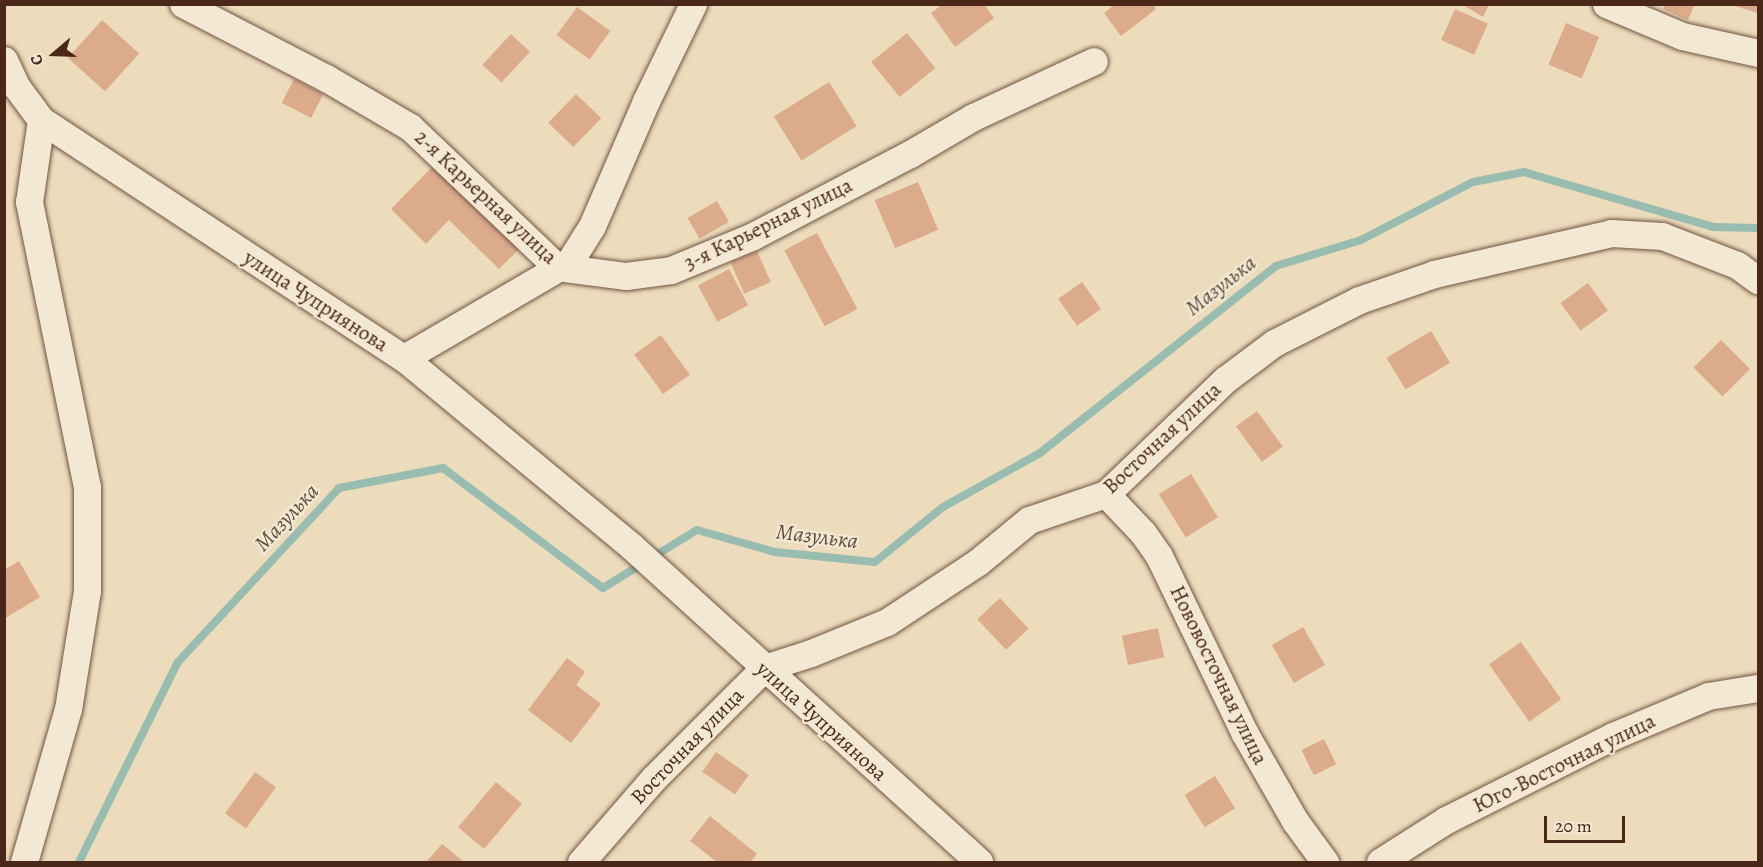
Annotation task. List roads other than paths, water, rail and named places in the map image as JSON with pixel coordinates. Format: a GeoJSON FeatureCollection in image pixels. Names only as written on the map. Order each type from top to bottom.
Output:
{"type":"FeatureCollection","features":[{"type":"Feature","properties":{"kind":"street","name":"2-я Карьерная улица"},"geometry":{"type":"LineString","coordinates":[[183,4],[326,78],[410,127],[557,267],[570,261],[592,226],[693,4]]}},
{"type":"Feature","properties":{"kind":"street"},"geometry":{"type":"LineString","coordinates":[[1606,4],[1683,36],[1758,53]]}},
{"type":"Feature","properties":{"kind":"street","name":"улица Чуприянова"},"geometry":{"type":"LineString","coordinates":[[4,60],[10,93],[41,120],[404,358],[631,546],[979,862]]}},
{"type":"Feature","properties":{"kind":"street","name":"3-я Карьерная улица"},"geometry":{"type":"LineString","coordinates":[[557,267],[626,276],[671,270],[753,236],[910,154],[973,117],[1094,61]]}},
{"type":"Feature","properties":{"kind":"street"},"geometry":{"type":"LineString","coordinates":[[24,862],[68,709],[87,591],[87,487],[29,201],[41,120]]}},
{"type":"Feature","properties":{"kind":"street","name":"Восточная улица"},"geometry":{"type":"LineString","coordinates":[[581,862],[654,778],[764,668],[811,653],[886,622],[978,562],[1029,520],[1106,494],[1226,379],[1274,343],[1359,300],[1434,274],[1611,233],[1662,236],[1737,265],[1758,280]]}},
{"type":"Feature","properties":{"kind":"street"},"geometry":{"type":"LineString","coordinates":[[404,358],[557,267]]}},
{"type":"Feature","properties":{"kind":"street","name":"Нововосточная улица"},"geometry":{"type":"LineString","coordinates":[[1106,494],[1143,533],[1159,556],[1244,732],[1294,821],[1325,862]]}},
{"type":"Feature","properties":{"kind":"street","name":"Юго-Восточная улица"},"geometry":{"type":"LineString","coordinates":[[1380,862],[1446,820],[1613,736],[1708,696],[1758,688]]}},
{"type":"Feature","properties":{"kind":"waterway","name":"Мазулька"},"geometry":{"type":"LineString","coordinates":[[79,862],[178,662],[339,488],[443,468],[603,588],[697,530],[775,552],[875,562],[943,507],[1040,453],[1276,266],[1361,240],[1473,182],[1524,172],[1713,227],[1758,228]]}}]}
